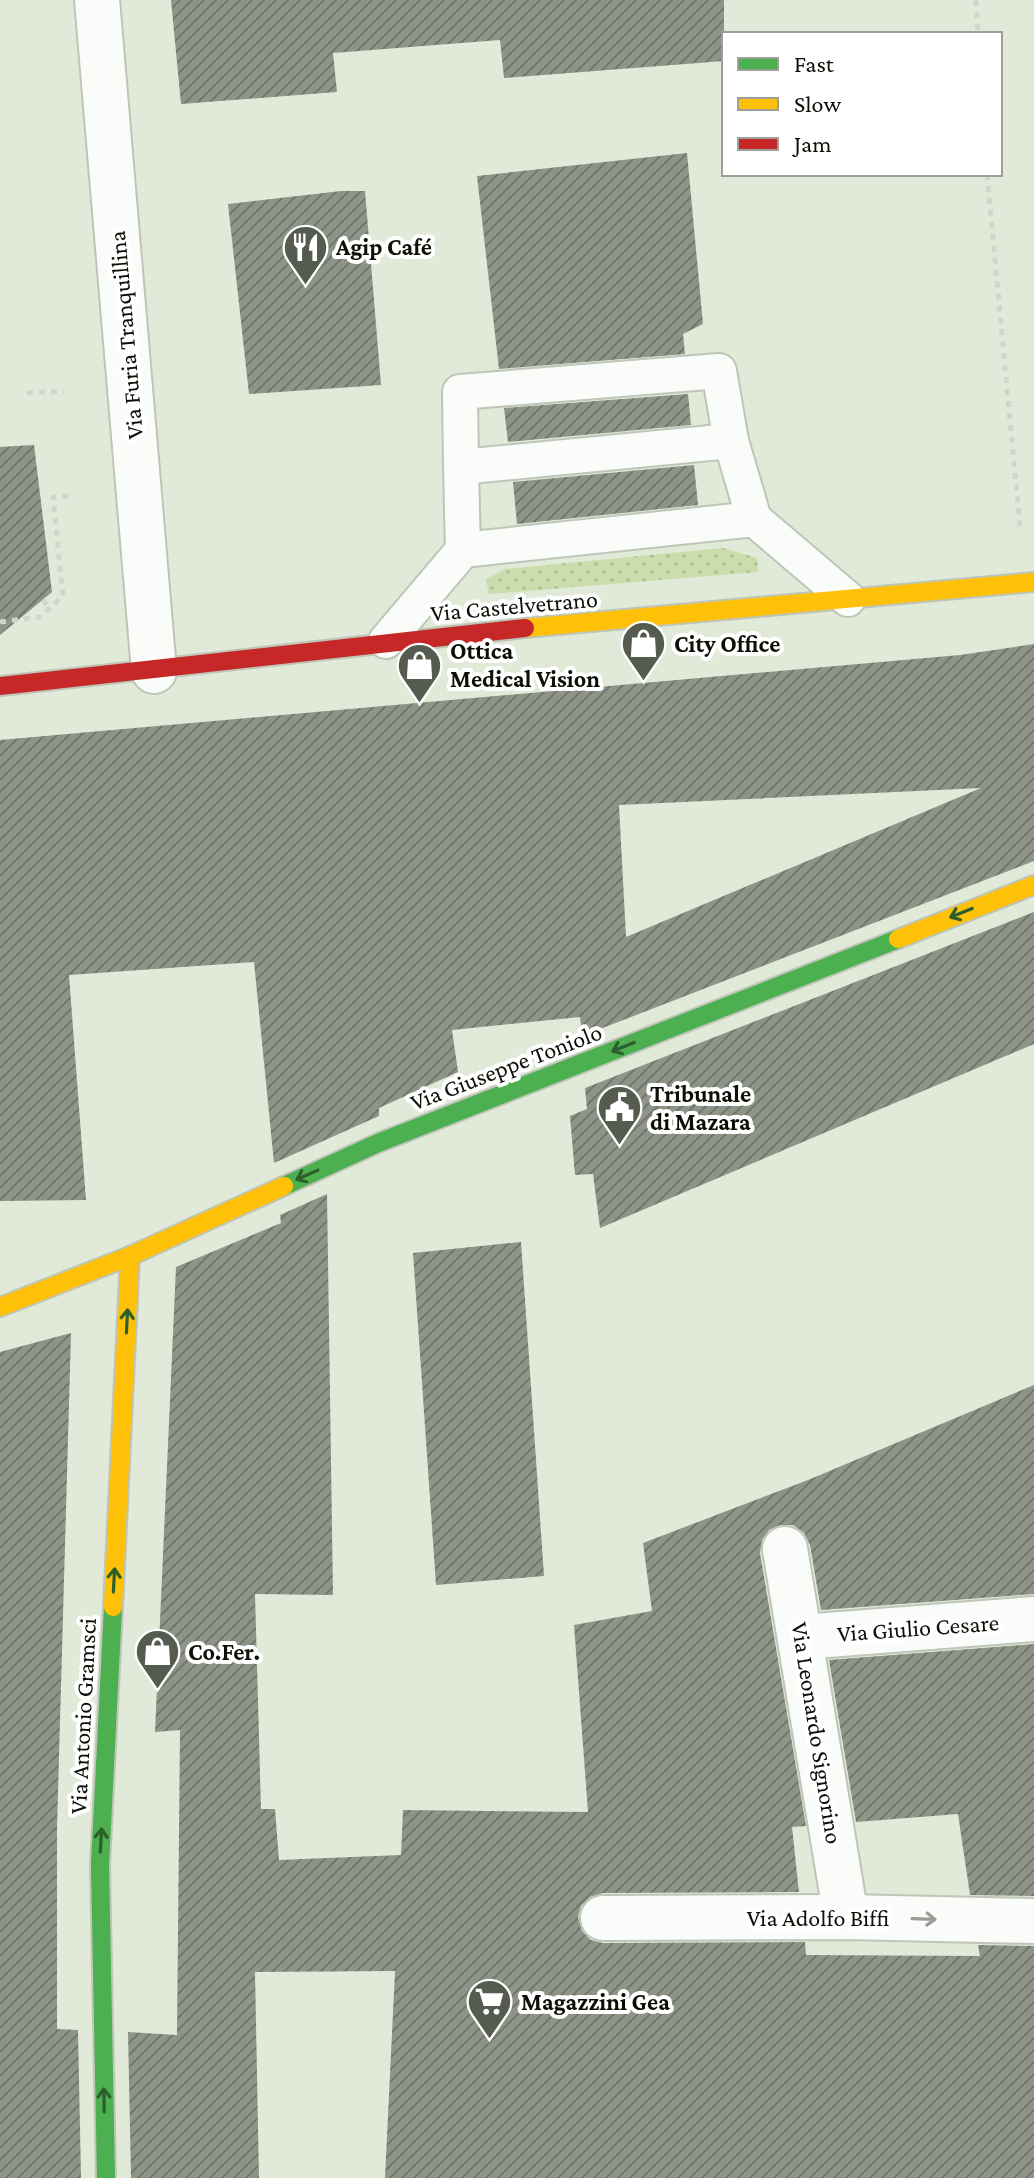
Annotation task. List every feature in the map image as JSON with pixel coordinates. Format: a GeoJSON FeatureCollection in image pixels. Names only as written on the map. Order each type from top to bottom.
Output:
{"type":"FeatureCollection","features":[{"type":"Feature","properties":{"kind":"street","name":"Via Furia Tranquillina"},"geometry":{"type":"LineString","coordinates":[[97,0],[154,671]]}},
{"type":"Feature","properties":{"kind":"street","name":"Via Castelvetrano"},"geometry":{"type":"LineString","coordinates":[[0,686],[154,671],[386,641],[1030,583]]}},
{"type":"Feature","properties":{"kind":"street","name":"Via Giuseppe Toniolo"},"geometry":{"type":"LineString","coordinates":[[0,1307],[130,1256],[378,1143],[1034,885]]}},
{"type":"Feature","properties":{"kind":"street","name":"Via Antonio Gramsci"},"geometry":{"type":"LineString","coordinates":[[106,2178],[100,1865],[130,1256]]}},
{"type":"Feature","properties":{"kind":"street","name":"Via Leonardo Signorino"},"geometry":{"type":"LineString","coordinates":[[785,1549],[846,1917]]}},
{"type":"Feature","properties":{"kind":"street","name":"Via Giulio Cesare"},"geometry":{"type":"LineString","coordinates":[[802,1637],[1034,1619]]}},
{"type":"Feature","properties":{"kind":"street","name":"Via Adolfo Biffi"},"geometry":{"type":"LineString","coordinates":[[603,1918],[846,1917],[1034,1921]]}},
{"type":"Feature","properties":{"kind":"lane"},"geometry":{"type":"LineString","coordinates":[[386,641],[463,550],[460,392],[719,371],[731,441],[754,519],[848,599]]}},
{"type":"Feature","properties":{"kind":"lane"},"geometry":{"type":"LineString","coordinates":[[461,467],[731,441]]}},
{"type":"Feature","properties":{"kind":"lane"},"geometry":{"type":"LineString","coordinates":[[463,550],[754,519]]}},
{"type":"Feature","properties":{"kind":"path"},"geometry":{"type":"LineString","coordinates":[[976,0],[978,32]]}},
{"type":"Feature","properties":{"kind":"path"},"geometry":{"type":"LineString","coordinates":[[987,176],[1030,583]]}},
{"type":"Feature","properties":{"kind":"path"},"geometry":{"type":"LineString","coordinates":[[27,393],[64,391]]}},
{"type":"Feature","properties":{"kind":"path"},"geometry":{"type":"LineString","coordinates":[[0,622],[40,617],[63,596],[53,497],[73,496]]}},
{"type":"Feature","properties":{"kind":"path"},"geometry":{"type":"LineString","coordinates":[[43,600],[50,609]]}},
{"type":"Feature","properties":{"kind":"green space"},"geometry":{"type":"Polygon","coordinates":[[[723,548],[757,558],[758,572],[489,594],[486,579],[505,569],[723,548]]]}},
{"type":"Feature","properties":{"kind":"building"},"geometry":{"type":"Polygon","coordinates":[[[171,0],[724,0],[722,61],[504,78],[500,40],[333,53],[337,92],[181,104],[171,0]]]}},
{"type":"Feature","properties":{"kind":"building"},"geometry":{"type":"Polygon","coordinates":[[[687,153],[703,324],[683,334],[685,354],[499,369],[477,176],[687,153]]]}},
{"type":"Feature","properties":{"kind":"building","name":"Agip Café"},"geometry":{"type":"Polygon","coordinates":[[[365,191],[381,385],[249,394],[228,204],[365,191]]]}},
{"type":"Feature","properties":{"kind":"building"},"geometry":{"type":"Polygon","coordinates":[[[688,394],[691,425],[508,442],[504,408],[688,394]]]}},
{"type":"Feature","properties":{"kind":"building"},"geometry":{"type":"Polygon","coordinates":[[[34,445],[52,592],[0,635],[0,447],[34,445]]]}},
{"type":"Feature","properties":{"kind":"building"},"geometry":{"type":"Polygon","coordinates":[[[694,465],[698,505],[517,524],[513,482],[694,465]]]}},
{"type":"Feature","properties":{"kind":"building"},"geometry":{"type":"Polygon","coordinates":[[[1034,644],[1034,861],[582,1036],[580,1017],[452,1030],[458,1072],[379,1108],[379,1116],[274,1163],[254,962],[69,975],[86,1200],[0,1201],[0,740],[960,655],[1034,644]],[[981,788],[619,805],[626,937],[981,788]]]}},
{"type":"Feature","properties":{"kind":"building"},"geometry":{"type":"Polygon","coordinates":[[[1034,912],[1034,1044],[600,1228],[593,1174],[575,1175],[570,1116],[587,1109],[585,1088],[1034,912]]]}},
{"type":"Feature","properties":{"kind":"building"},"geometry":{"type":"Polygon","coordinates":[[[327,1194],[333,1595],[255,1594],[261,1809],[275,1809],[279,1860],[401,1855],[403,1810],[588,1812],[574,1625],[652,1611],[643,1543],[808,1480],[1034,1385],[1034,1594],[821,1610],[810,1545],[804,1533],[793,1525],[780,1525],[769,1530],[762,1540],[760,1553],[806,1826],[792,1827],[799,1892],[603,1893],[590,1897],[581,1906],[578,1917],[582,1931],[591,1940],[603,1943],[805,1942],[806,1955],[980,1956],[978,1945],[1034,1946],[1034,2178],[385,2178],[395,1971],[255,1972],[259,2178],[131,2178],[128,2032],[177,2035],[180,1730],[155,1732],[176,1267],[281,1223],[280,1215],[327,1194]]]}},
{"type":"Feature","properties":{"kind":"building"},"geometry":{"type":"Polygon","coordinates":[[[521,1242],[544,1576],[436,1585],[413,1253],[521,1242]]]}},
{"type":"Feature","properties":{"kind":"building"},"geometry":{"type":"Polygon","coordinates":[[[71,1333],[57,1828],[57,2029],[78,2030],[81,2178],[0,2178],[0,1352],[71,1333]]]}},
{"type":"Feature","properties":{"kind":"building"},"geometry":{"type":"Polygon","coordinates":[[[1034,1644],[1034,1896],[970,1895],[958,1814],[856,1822],[829,1660],[1034,1644]]]}},
{"type":"Feature","properties":{"kind":"traffic: fast"},"geometry":{"type":"LineString","coordinates":[[284,1186],[378,1143],[898,939]]}},
{"type":"Feature","properties":{"kind":"traffic: fast"},"geometry":{"type":"LineString","coordinates":[[106,2178],[100,1865],[113,1607]]}},
{"type":"Feature","properties":{"kind":"traffic: slow"},"geometry":{"type":"LineString","coordinates":[[525,628],[1034,582]]}},
{"type":"Feature","properties":{"kind":"traffic: slow"},"geometry":{"type":"LineString","coordinates":[[898,939],[1034,885]]}},
{"type":"Feature","properties":{"kind":"traffic: slow"},"geometry":{"type":"LineString","coordinates":[[0,1307],[130,1256],[284,1186]]}},
{"type":"Feature","properties":{"kind":"traffic: slow"},"geometry":{"type":"LineString","coordinates":[[113,1607],[130,1256]]}},
{"type":"Feature","properties":{"kind":"traffic: jam"},"geometry":{"type":"LineString","coordinates":[[0,686],[525,628]]}},
{"type":"Feature","properties":{"kind":"place","name":"Agip Café"},"geometry":{"type":"Point","coordinates":[305,286]}},
{"type":"Feature","properties":{"kind":"place","name":"City Office"},"geometry":{"type":"Point","coordinates":[643,683]}},
{"type":"Feature","properties":{"kind":"place","name":"Ottica Medical Vision"},"geometry":{"type":"Point","coordinates":[419,704]}},
{"type":"Feature","properties":{"kind":"place","name":"Tribunale di Mazara"},"geometry":{"type":"Point","coordinates":[619,1147]}},
{"type":"Feature","properties":{"kind":"place","name":"Co.Fer."},"geometry":{"type":"Point","coordinates":[157,1691]}},
{"type":"Feature","properties":{"kind":"place","name":"Magazzini Gea"},"geometry":{"type":"Point","coordinates":[490,2041]}}]}
